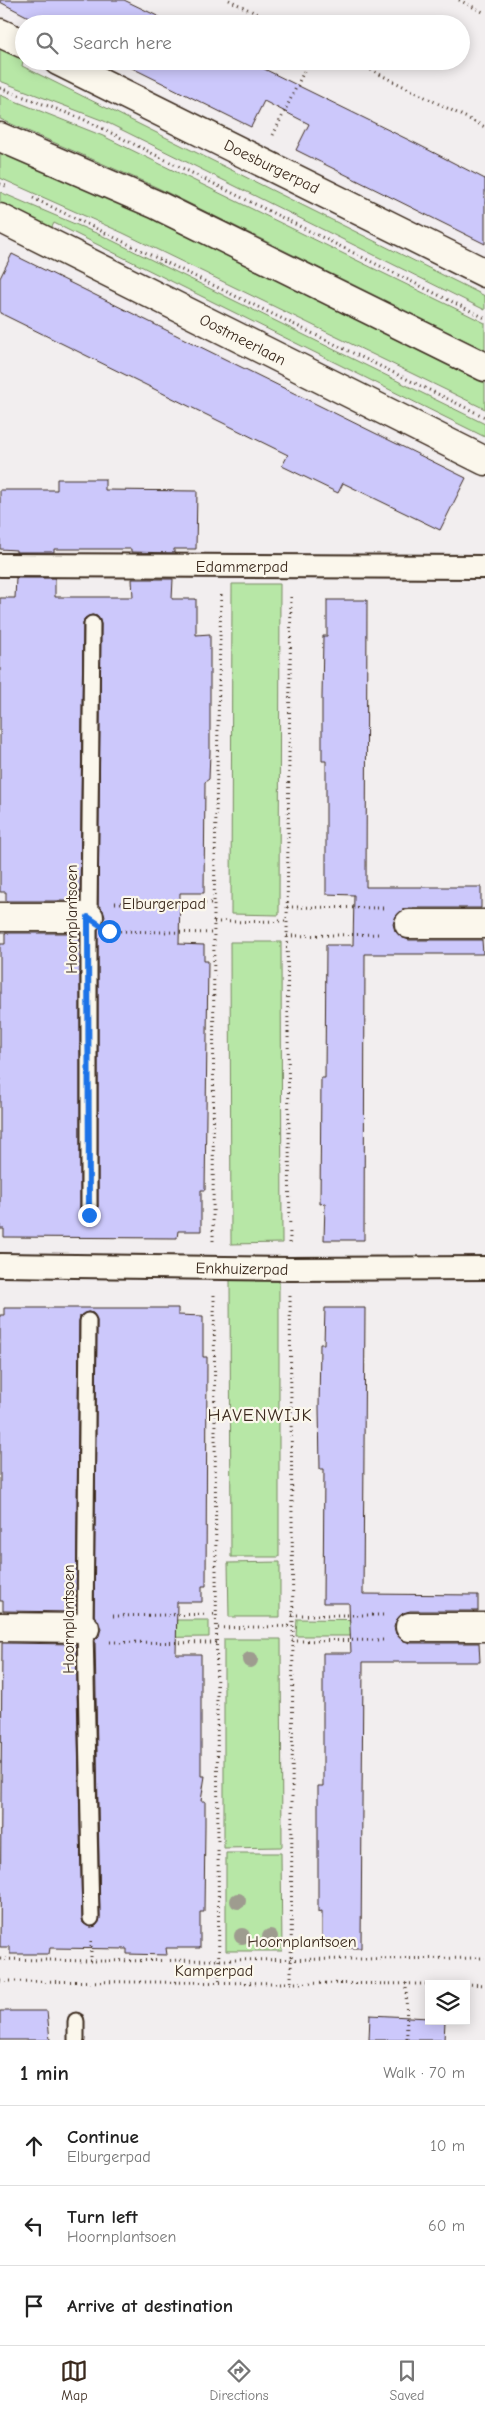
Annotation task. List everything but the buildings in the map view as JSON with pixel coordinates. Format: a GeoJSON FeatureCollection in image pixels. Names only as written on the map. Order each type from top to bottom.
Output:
{"type":"FeatureCollection","features":[{"type":"Feature","properties":{"kind":"street"},"geometry":{"type":"LineString","coordinates":[[0,33],[15,40]]}},
{"type":"Feature","properties":{"kind":"street","name":"Doesburgerpad"},"geometry":{"type":"LineString","coordinates":[[76,70],[261,160],[485,273]]}},
{"type":"Feature","properties":{"kind":"street"},"geometry":{"type":"LineString","coordinates":[[0,137],[157,205],[485,367]]}},
{"type":"Feature","properties":{"kind":"street","name":"Oostmeerlaan"},"geometry":{"type":"LineString","coordinates":[[0,218],[485,461]]}},
{"type":"Feature","properties":{"kind":"street","name":"Edammerpad"},"geometry":{"type":"LineString","coordinates":[[0,565],[485,566]]}},
{"type":"Feature","properties":{"kind":"street"},"geometry":{"type":"LineString","coordinates":[[0,917],[88,917]]}},
{"type":"Feature","properties":{"kind":"street"},"geometry":{"type":"LineString","coordinates":[[409,924],[485,924]]}},
{"type":"Feature","properties":{"kind":"street","name":"Enkhuizerpad"},"geometry":{"type":"LineString","coordinates":[[0,1265],[290,1269],[485,1268]]}},
{"type":"Feature","properties":{"kind":"street"},"geometry":{"type":"LineString","coordinates":[[0,1627],[85,1628]]}},
{"type":"Feature","properties":{"kind":"street"},"geometry":{"type":"LineString","coordinates":[[410,1627],[485,1627]]}},
{"type":"Feature","properties":{"kind":"lane","name":"Hoornplantsoen"},"geometry":{"type":"LineString","coordinates":[[89,1215],[88,917],[92,624]]}},
{"type":"Feature","properties":{"kind":"lane","name":"Hoornplantsoen"},"geometry":{"type":"LineString","coordinates":[[88,1321],[85,1628],[91,1918]]}},
{"type":"Feature","properties":{"kind":"lane"},"geometry":{"type":"LineString","coordinates":[[76,2021],[76,2040]]}},
{"type":"Feature","properties":{"kind":"path"},"geometry":{"type":"LineString","coordinates":[[229,0],[260,15]]}},
{"type":"Feature","properties":{"kind":"path"},"geometry":{"type":"LineString","coordinates":[[459,0],[485,13]]}},
{"type":"Feature","properties":{"kind":"path"},"geometry":{"type":"LineString","coordinates":[[261,160],[305,70]]}},
{"type":"Feature","properties":{"kind":"path"},"geometry":{"type":"LineString","coordinates":[[371,70],[485,127]]}},
{"type":"Feature","properties":{"kind":"path"},"geometry":{"type":"LineString","coordinates":[[0,88],[83,119],[485,318]]}},
{"type":"Feature","properties":{"kind":"path"},"geometry":{"type":"LineString","coordinates":[[0,184],[14,189]]}},
{"type":"Feature","properties":{"kind":"path"},"geometry":{"type":"LineString","coordinates":[[30,197],[485,417]]}},
{"type":"Feature","properties":{"kind":"path","name":"Elburgerpad"},"geometry":{"type":"LineString","coordinates":[[214,903],[108,904],[88,917],[109,931],[214,934]]}},
{"type":"Feature","properties":{"kind":"path"},"geometry":{"type":"LineString","coordinates":[[287,907],[393,908],[409,924],[396,933],[287,936]]}},
{"type":"Feature","properties":{"kind":"path","name":"Elburgerpad"},"geometry":{"type":"LineString","coordinates":[[214,922],[287,921]]}},
{"type":"Feature","properties":{"kind":"path"},"geometry":{"type":"LineString","coordinates":[[217,1614],[106,1616],[85,1628],[105,1642],[218,1643]]}},
{"type":"Feature","properties":{"kind":"path"},"geometry":{"type":"LineString","coordinates":[[292,1615],[393,1614],[410,1627],[399,1639],[292,1641]]}},
{"type":"Feature","properties":{"kind":"path"},"geometry":{"type":"LineString","coordinates":[[218,1628],[293,1626]]}},
{"type":"Feature","properties":{"kind":"path","name":"Hoornplantsoen"},"geometry":{"type":"LineString","coordinates":[[0,1959],[91,1961],[485,1958]]}},
{"type":"Feature","properties":{"kind":"path","name":"Kamperpad"},"geometry":{"type":"LineString","coordinates":[[0,1981],[425,1984]]}},
{"type":"Feature","properties":{"kind":"path"},"geometry":{"type":"LineString","coordinates":[[406,1984],[407,2040]]}},
{"type":"Feature","properties":{"kind":"path"},"geometry":{"type":"LineString","coordinates":[[470,1984],[485,1984]]}},
{"type":"Feature","properties":{"kind":"green space"},"geometry":{"type":"Polygon","coordinates":[[[0,44],[15,52],[15,70],[30,70],[485,296],[485,310],[104,121],[0,81],[0,44]]]}},
{"type":"Feature","properties":{"kind":"green space"},"geometry":{"type":"Polygon","coordinates":[[[0,95],[103,136],[485,323],[485,350],[156,187],[0,119],[0,95]]]}},
{"type":"Feature","properties":{"kind":"green space"},"geometry":{"type":"Polygon","coordinates":[[[0,152],[127,206],[207,244],[485,383],[485,409],[123,233],[0,178],[0,152]]]}},
{"type":"Feature","properties":{"kind":"green space"},"geometry":{"type":"Polygon","coordinates":[[[0,192],[103,236],[485,424],[485,437],[54,223],[50,231],[0,206],[0,192]]]}},
{"type":"Feature","properties":{"kind":"green space"},"geometry":{"type":"Polygon","coordinates":[[[232,584],[280,584],[279,915],[231,914],[232,584]]]}},
{"type":"Feature","properties":{"kind":"green space"},"geometry":{"type":"Polygon","coordinates":[[[230,942],[281,942],[282,1243],[231,1244],[230,942]]]}},
{"type":"Feature","properties":{"kind":"green space"},"geometry":{"type":"Polygon","coordinates":[[[230,1279],[279,1279],[279,1557],[231,1557],[230,1279]]]}},
{"type":"Feature","properties":{"kind":"green space"},"geometry":{"type":"Polygon","coordinates":[[[280,1562],[280,1617],[229,1617],[228,1563],[280,1562]]]}},
{"type":"Feature","properties":{"kind":"green space"},"geometry":{"type":"Polygon","coordinates":[[[297,1619],[393,1620],[393,1636],[296,1636],[297,1619]]]}},
{"type":"Feature","properties":{"kind":"green space"},"geometry":{"type":"Polygon","coordinates":[[[105,1620],[209,1620],[209,1637],[106,1638],[105,1620]]]}},
{"type":"Feature","properties":{"kind":"green space"},"geometry":{"type":"Polygon","coordinates":[[[224,1639],[281,1639],[282,1847],[224,1848],[224,1639]]]}},
{"type":"Feature","properties":{"kind":"green space"},"geometry":{"type":"Polygon","coordinates":[[[226,1853],[281,1853],[282,1951],[226,1951],[226,1853]]]}},
{"type":"Feature","properties":{"kind":"district","name":"HAVENWIJK"},"geometry":{"type":"Point","coordinates":[260,1415]}},
{"type":"Feature","properties":{"kind":"route"},"geometry":{"type":"LineString","coordinates":[[89,1215],[88,917],[109,931]]}}]}
